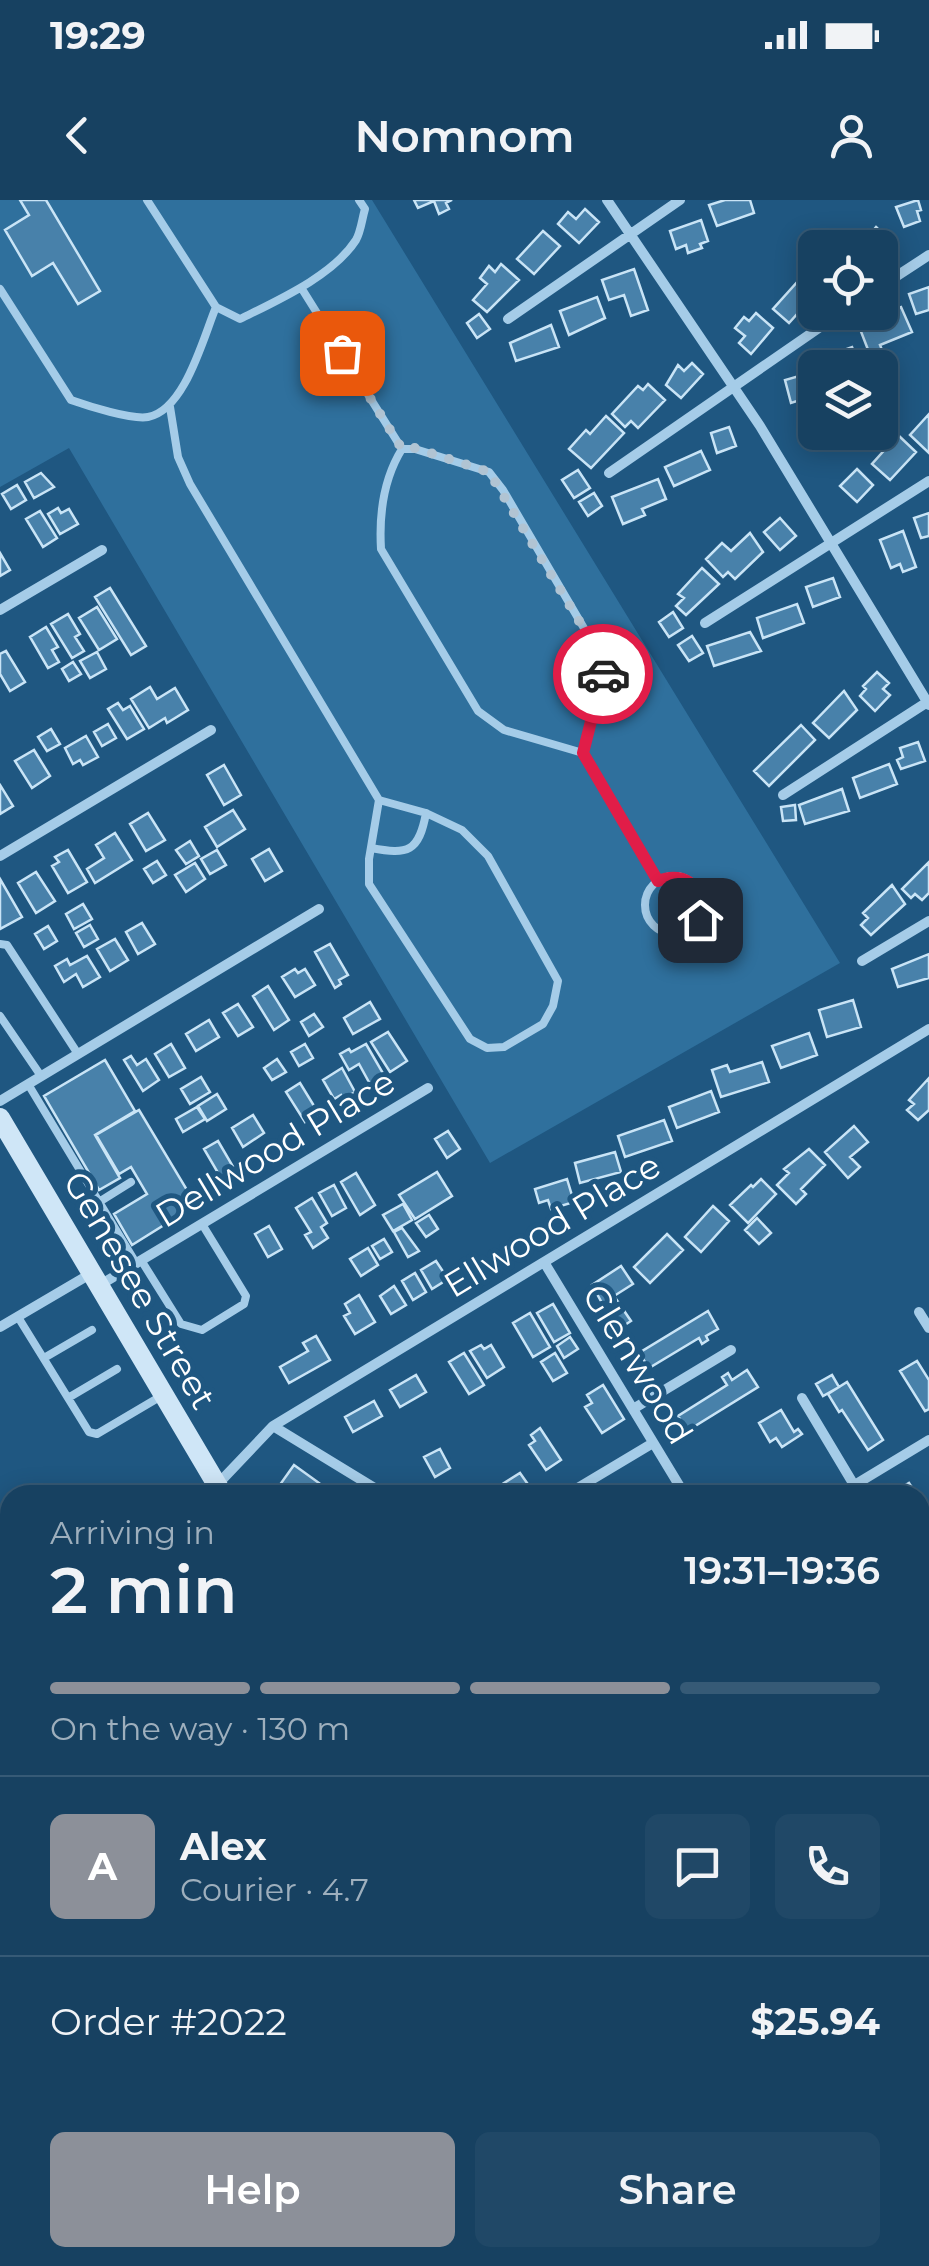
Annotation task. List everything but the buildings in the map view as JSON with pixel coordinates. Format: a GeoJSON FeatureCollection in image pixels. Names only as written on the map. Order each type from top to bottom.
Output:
{"type":"FeatureCollection","features":[{"type":"Feature","properties":{"kind":"main road","name":"Genesee Street"},"geometry":{"type":"LineString","coordinates":[[2,1125],[163,1395],[209,1485]]}},
{"type":"Feature","properties":{"kind":"street"},"geometry":{"type":"LineString","coordinates":[[607,200],[734,386],[928,703],[783,796]]}},
{"type":"Feature","properties":{"kind":"street"},"geometry":{"type":"LineString","coordinates":[[508,320],[680,200]]}},
{"type":"Feature","properties":{"kind":"street"},"geometry":{"type":"LineString","coordinates":[[898,275],[929,255]]}},
{"type":"Feature","properties":{"kind":"street"},"geometry":{"type":"LineString","coordinates":[[609,472],[816,330]]}},
{"type":"Feature","properties":{"kind":"street"},"geometry":{"type":"LineString","coordinates":[[705,623],[929,481]]}},
{"type":"Feature","properties":{"kind":"street"},"geometry":{"type":"LineString","coordinates":[[0,610],[102,550]]}},
{"type":"Feature","properties":{"kind":"street"},"geometry":{"type":"LineString","coordinates":[[0,856],[211,730]]}},
{"type":"Feature","properties":{"kind":"street"},"geometry":{"type":"LineString","coordinates":[[0,1100],[320,909]]}},
{"type":"Feature","properties":{"kind":"street"},"geometry":{"type":"LineString","coordinates":[[862,961],[929,921]]}},
{"type":"Feature","properties":{"kind":"street","name":"Ellwood Place"},"geometry":{"type":"LineString","coordinates":[[219,1485],[274,1426],[929,1029]]}},
{"type":"Feature","properties":{"kind":"street","name":"Dellwood Place"},"geometry":{"type":"LineString","coordinates":[[0,1328],[95,1279],[138,1262],[428,1088]]}},
{"type":"Feature","properties":{"kind":"street","name":"Glenwood"},"geometry":{"type":"LineString","coordinates":[[544,1262],[679,1485]]}},
{"type":"Feature","properties":{"kind":"street"},"geometry":{"type":"LineString","coordinates":[[919,1312],[929,1328]]}},
{"type":"Feature","properties":{"kind":"street"},"geometry":{"type":"LineString","coordinates":[[633,1409],[730,1350]]}},
{"type":"Feature","properties":{"kind":"street"},"geometry":{"type":"LineString","coordinates":[[802,1398],[854,1485]]}},
{"type":"Feature","properties":{"kind":"street"},"geometry":{"type":"LineString","coordinates":[[274,1426],[370,1485]]}},
{"type":"Feature","properties":{"kind":"street"},"geometry":{"type":"LineString","coordinates":[[864,1485],[929,1440]]}},
{"type":"Feature","properties":{"kind":"street"},"geometry":{"type":"LineString","coordinates":[[583,1485],[654,1443]]}},
{"type":"Feature","properties":{"kind":"lane"},"geometry":{"type":"LineString","coordinates":[[147,200],[216,306],[240,319],[302,289],[356,239],[365,210],[359,200]]}},
{"type":"Feature","properties":{"kind":"lane"},"geometry":{"type":"LineString","coordinates":[[0,288],[72,400],[147,418],[170,407],[181,393],[216,306]]}},
{"type":"Feature","properties":{"kind":"lane"},"geometry":{"type":"LineString","coordinates":[[302,289],[402,449]]}},
{"type":"Feature","properties":{"kind":"lane"},"geometry":{"type":"LineString","coordinates":[[170,407],[178,457],[190,484],[379,800],[369,884],[470,1039],[487,1048],[504,1047],[543,1024],[554,1006],[558,981],[488,856],[462,830],[426,813],[379,800]]}},
{"type":"Feature","properties":{"kind":"lane"},"geometry":{"type":"LineString","coordinates":[[402,449],[415,448],[489,472],[521,522],[605,664],[583,753]]}},
{"type":"Feature","properties":{"kind":"lane"},"geometry":{"type":"LineString","coordinates":[[402,449],[393,464],[380,523],[381,549],[478,711],[504,730],[583,753],[658,881]]}},
{"type":"Feature","properties":{"kind":"lane"},"geometry":{"type":"LineString","coordinates":[[371,848],[396,852],[411,849],[422,835],[426,813]]}},
{"type":"Feature","properties":{"kind":"lane"},"geometry":{"type":"LineString","coordinates":[[684,878],[698,890],[703,910],[690,930],[665,934],[649,922],[645,898],[658,881],[684,878]]}},
{"type":"Feature","properties":{"kind":"lane"},"geometry":{"type":"LineString","coordinates":[[0,944],[7,945],[78,1054]]}},
{"type":"Feature","properties":{"kind":"lane"},"geometry":{"type":"LineString","coordinates":[[0,1016],[41,1076]]}},
{"type":"Feature","properties":{"kind":"lane"},"geometry":{"type":"LineString","coordinates":[[28,1084],[99,1202],[181,1324],[202,1330],[244,1304],[246,1296],[202,1224]]}},
{"type":"Feature","properties":{"kind":"lane"},"geometry":{"type":"LineString","coordinates":[[99,1202],[131,1182]]}},
{"type":"Feature","properties":{"kind":"lane"},"geometry":{"type":"LineString","coordinates":[[18,1316],[89,1432],[97,1434],[163,1395]]}},
{"type":"Feature","properties":{"kind":"lane"},"geometry":{"type":"LineString","coordinates":[[44,1358],[92,1330]]}},
{"type":"Feature","properties":{"kind":"lane"},"geometry":{"type":"LineString","coordinates":[[68,1398],[116,1369]]}},
{"type":"Feature","properties":{"kind":"shaded area"},"geometry":{"type":"Polygon","coordinates":[[[0,200],[372,200],[840,963],[490,1163],[69,448],[0,487],[0,200]]]}},
{"type":"Feature","properties":{"kind":"way so far"},"geometry":{"type":"LineString","coordinates":[[342,353],[402,449],[415,448],[489,472],[605,664],[603,674]]}},
{"type":"Feature","properties":{"kind":"route"},"geometry":{"type":"LineString","coordinates":[[603,674],[583,753],[658,881],[674,876],[684,878],[698,890],[703,910],[700,920]]}}]}
